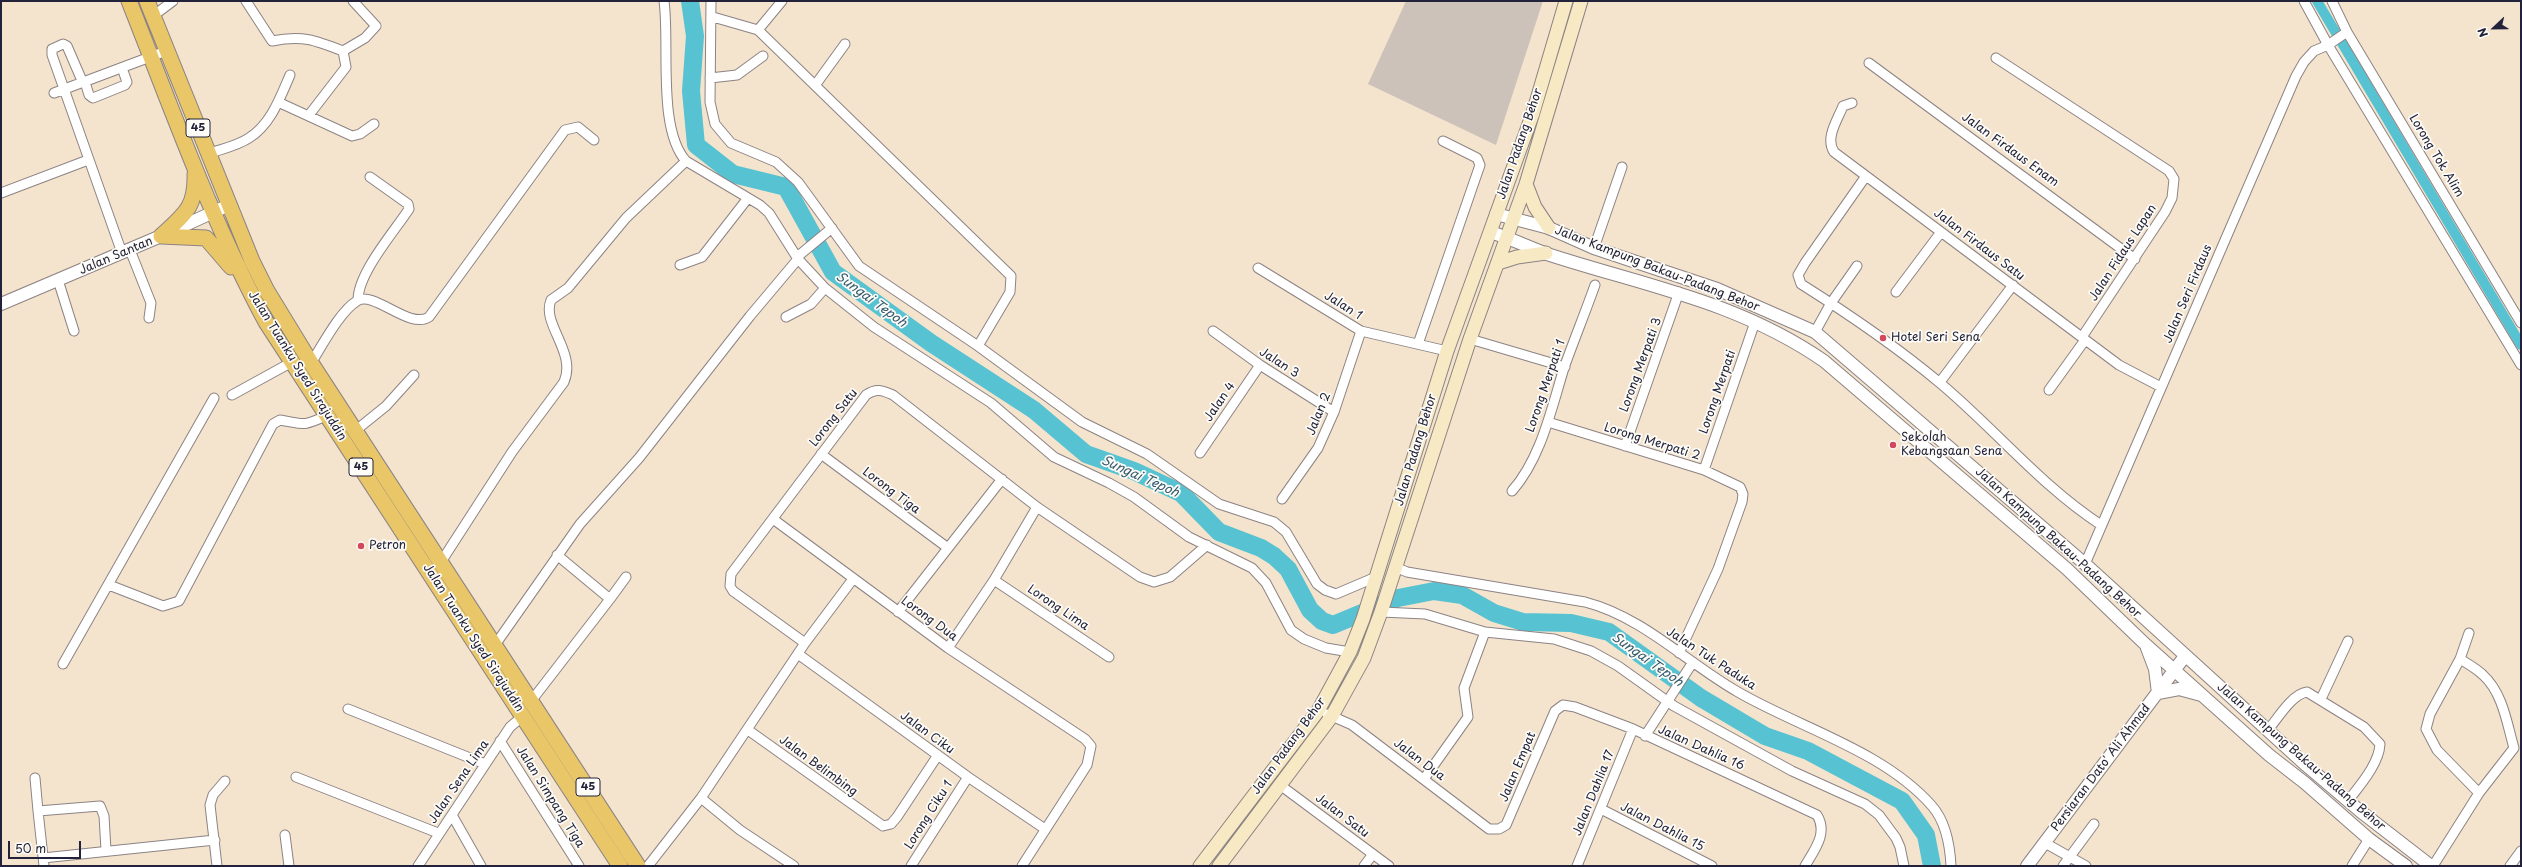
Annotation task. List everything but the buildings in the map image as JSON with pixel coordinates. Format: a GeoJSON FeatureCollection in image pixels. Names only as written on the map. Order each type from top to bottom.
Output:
{"type":"FeatureCollection","features":[{"type":"Feature","properties":{"kind":"highway","name":"Jalan Tuanku Syed Sirajuddin"},"geometry":{"type":"LineString","coordinates":[[129,1],[213,212],[244,281],[266,322],[326,416],[376,476],[441,562],[638,866]]}},
{"type":"Feature","properties":{"kind":"highway","name":"Jalan Tuanku Syed Sirajuddin"},"geometry":{"type":"LineString","coordinates":[[147,1],[229,205],[267,291],[355,432],[376,476],[524,716],[620,866]]}},
{"type":"Feature","properties":{"kind":"highway"},"geometry":{"type":"LineString","coordinates":[[161,236],[183,216],[195,195],[194,164]]}},
{"type":"Feature","properties":{"kind":"highway"},"geometry":{"type":"LineString","coordinates":[[161,236],[206,238],[244,281]]}},
{"type":"Feature","properties":{"kind":"highway"},"geometry":{"type":"LineString","coordinates":[[524,716],[534,704]]}},
{"type":"Feature","properties":{"kind":"main road","name":"Jalan Padang Behor"},"geometry":{"type":"LineString","coordinates":[[1200,866],[1318,711],[1350,652],[1375,582],[1447,351],[1533,113],[1566,1]]}},
{"type":"Feature","properties":{"kind":"main road","name":"Jalan Padang Behor"},"geometry":{"type":"LineString","coordinates":[[1219,866],[1332,716],[1364,658],[1381,612],[1470,339],[1526,184],[1581,1]]}},
{"type":"Feature","properties":{"kind":"main road"},"geometry":{"type":"LineString","coordinates":[[1526,184],[1535,207],[1549,228]]}},
{"type":"Feature","properties":{"kind":"main road"},"geometry":{"type":"LineString","coordinates":[[1498,263],[1517,257],[1546,253]]}},
{"type":"Feature","properties":{"kind":"street"},"geometry":{"type":"LineString","coordinates":[[153,16],[173,1]]}},
{"type":"Feature","properties":{"kind":"street"},"geometry":{"type":"LineString","coordinates":[[246,1],[272,40],[291,37],[309,38],[343,51]]}},
{"type":"Feature","properties":{"kind":"street"},"geometry":{"type":"LineString","coordinates":[[343,51],[365,38],[376,26],[353,1]]}},
{"type":"Feature","properties":{"kind":"street"},"geometry":{"type":"LineString","coordinates":[[664,1],[667,32],[667,78],[673,138],[679,152],[686,161],[748,198],[769,213],[799,256],[826,288],[881,331],[991,403],[1054,457],[1109,483],[1134,497],[1189,537],[1252,568],[1266,583],[1290,630],[1304,639],[1326,648],[1350,652]]}},
{"type":"Feature","properties":{"kind":"street"},"geometry":{"type":"LineString","coordinates":[[711,1],[711,112],[720,133],[731,143],[770,159],[784,169],[810,196],[859,266],[978,346],[1082,422],[1147,454],[1219,504],[1274,522],[1286,532],[1317,584],[1325,590],[1336,594],[1375,582]]}},
{"type":"Feature","properties":{"kind":"street"},"geometry":{"type":"LineString","coordinates":[[758,30],[782,1]]}},
{"type":"Feature","properties":{"kind":"street"},"geometry":{"type":"LineString","coordinates":[[2304,1],[2329,45],[2516,348],[2521,365]]}},
{"type":"Feature","properties":{"kind":"street","name":"Lorong Tok Alim"},"geometry":{"type":"LineString","coordinates":[[2332,1],[2346,33],[2521,323]]}},
{"type":"Feature","properties":{"kind":"street"},"geometry":{"type":"LineString","coordinates":[[712,17],[758,30],[816,84],[942,211],[1011,276],[1010,292],[978,346]]}},
{"type":"Feature","properties":{"kind":"street","name":"Jalan Seri Firdaus"},"geometry":{"type":"LineString","coordinates":[[2085,564],[2296,76],[2304,62],[2314,51],[2329,45],[2346,33]]}},
{"type":"Feature","properties":{"kind":"street"},"geometry":{"type":"LineString","coordinates":[[816,84],[845,44]]}},
{"type":"Feature","properties":{"kind":"street"},"geometry":{"type":"LineString","coordinates":[[122,68],[127,82],[125,85],[93,98],[67,46],[58,46],[52,49],[52,55],[88,160],[126,251],[151,303],[149,318]]}},
{"type":"Feature","properties":{"kind":"street"},"geometry":{"type":"LineString","coordinates":[[54,93],[166,51]]}},
{"type":"Feature","properties":{"kind":"street"},"geometry":{"type":"LineString","coordinates":[[309,115],[346,67],[343,51]]}},
{"type":"Feature","properties":{"kind":"street"},"geometry":{"type":"LineString","coordinates":[[710,78],[737,75],[764,56]]}},
{"type":"Feature","properties":{"kind":"street","name":"Jalan Fidaus Lapan"},"geometry":{"type":"LineString","coordinates":[[1996,58],[2169,172],[2174,179],[2172,198],[2135,259],[2049,390]]}},
{"type":"Feature","properties":{"kind":"street","name":"Jalan Firdaus Enam"},"geometry":{"type":"LineString","coordinates":[[1869,62],[2135,259]]}},
{"type":"Feature","properties":{"kind":"street"},"geometry":{"type":"LineString","coordinates":[[208,154],[247,139],[258,132],[268,120],[290,75]]}},
{"type":"Feature","properties":{"kind":"street"},"geometry":{"type":"LineString","coordinates":[[278,102],[352,136],[360,134],[374,124]]}},
{"type":"Feature","properties":{"kind":"street","name":"Jalan Firdaus Satu"},"geometry":{"type":"LineString","coordinates":[[1852,103],[1843,106],[1830,136],[1829,145],[1834,152],[2119,365],[2161,387]]}},
{"type":"Feature","properties":{"kind":"street"},"geometry":{"type":"LineString","coordinates":[[311,363],[348,307],[358,300],[367,300],[413,319],[425,320],[429,317],[566,130],[578,127],[594,140]]}},
{"type":"Feature","properties":{"kind":"street"},"geometry":{"type":"LineString","coordinates":[[1418,344],[1480,166],[1477,158],[1443,141]]}},
{"type":"Feature","properties":{"kind":"street"},"geometry":{"type":"LineString","coordinates":[[1,193],[88,160]]}},
{"type":"Feature","properties":{"kind":"street"},"geometry":{"type":"LineString","coordinates":[[441,562],[512,452],[568,375],[566,357],[549,310],[551,300],[568,288],[626,218],[686,161]]}},
{"type":"Feature","properties":{"kind":"street"},"geometry":{"type":"LineString","coordinates":[[1594,248],[1622,167]]}},
{"type":"Feature","properties":{"kind":"street"},"geometry":{"type":"LineString","coordinates":[[1866,176],[1798,275],[1801,284],[1831,303],[1940,382],[2062,497],[2101,525]]}},
{"type":"Feature","properties":{"kind":"street"},"geometry":{"type":"LineString","coordinates":[[358,300],[358,291],[364,277],[409,210],[408,204],[370,177]]}},
{"type":"Feature","properties":{"kind":"street"},"geometry":{"type":"LineString","coordinates":[[680,265],[702,257],[748,198]]}},
{"type":"Feature","properties":{"kind":"street","name":"Jalan Santan"},"geometry":{"type":"LineString","coordinates":[[1,304],[161,236],[229,205]]}},
{"type":"Feature","properties":{"kind":"street","name":"Jalan Kampung Bakau-Padang Behor"},"geometry":{"type":"LineString","coordinates":[[1496,214],[1549,228],[1594,248],[1717,289],[1815,332],[2085,564],[2185,656],[2348,801],[2432,866]]}},
{"type":"Feature","properties":{"kind":"street"},"geometry":{"type":"LineString","coordinates":[[495,645],[580,524],[640,458],[750,316],[799,256],[832,228]]}},
{"type":"Feature","properties":{"kind":"street","name":"Jalan Kampung Bakau-Padang Behor"},"geometry":{"type":"LineString","coordinates":[[1490,232],[1507,237],[1546,253],[1679,292],[1755,322],[1795,341],[1824,361],[2067,569],[2145,644],[2269,755],[2307,785],[2369,839],[2406,866]]}},
{"type":"Feature","properties":{"kind":"street"},"geometry":{"type":"LineString","coordinates":[[1896,292],[1941,232]]}},
{"type":"Feature","properties":{"kind":"street"},"geometry":{"type":"LineString","coordinates":[[1815,332],[1831,303],[1857,266]]}},
{"type":"Feature","properties":{"kind":"street","name":"Jalan 1"},"geometry":{"type":"LineString","coordinates":[[1258,268],[1361,331],[1447,351]]}},
{"type":"Feature","properties":{"kind":"street"},"geometry":{"type":"LineString","coordinates":[[58,280],[74,331]]}},
{"type":"Feature","properties":{"kind":"street","name":"Lorong Merpati 1"},"geometry":{"type":"LineString","coordinates":[[1512,492],[1524,478],[1548,422],[1565,367],[1595,285]]}},
{"type":"Feature","properties":{"kind":"street"},"geometry":{"type":"LineString","coordinates":[[1940,382],[2012,285]]}},
{"type":"Feature","properties":{"kind":"street"},"geometry":{"type":"LineString","coordinates":[[786,317],[811,304],[826,288]]}},
{"type":"Feature","properties":{"kind":"street","name":"Lorong Merpati 3"},"geometry":{"type":"LineString","coordinates":[[1625,446],[1679,292]]}},
{"type":"Feature","properties":{"kind":"street","name":"Lorong Merpati"},"geometry":{"type":"LineString","coordinates":[[1704,470],[1755,322]]}},
{"type":"Feature","properties":{"kind":"street","name":"Jalan 3"},"geometry":{"type":"LineString","coordinates":[[1212,331],[1260,365],[1334,412]]}},
{"type":"Feature","properties":{"kind":"street","name":"Jalan 2"},"geometry":{"type":"LineString","coordinates":[[1282,499],[1318,448],[1334,412],[1361,331]]}},
{"type":"Feature","properties":{"kind":"street"},"geometry":{"type":"LineString","coordinates":[[1470,339],[1565,367]]}},
{"type":"Feature","properties":{"kind":"street"},"geometry":{"type":"LineString","coordinates":[[232,395],[292,362]]}},
{"type":"Feature","properties":{"kind":"street","name":"Jalan 4"},"geometry":{"type":"LineString","coordinates":[[1200,453],[1260,365]]}},
{"type":"Feature","properties":{"kind":"street"},"geometry":{"type":"LineString","coordinates":[[355,432],[386,406],[414,375]]}},
{"type":"Feature","properties":{"kind":"street","name":"Lorong Satu"},"geometry":{"type":"LineString","coordinates":[[805,643],[733,591],[730,586],[731,574],[866,395],[879,390],[893,395],[1038,507],[1140,577],[1154,582],[1170,578],[1207,545]]}},
{"type":"Feature","properties":{"kind":"street"},"geometry":{"type":"LineString","coordinates":[[64,664],[214,398]]}},
{"type":"Feature","properties":{"kind":"street"},"geometry":{"type":"LineString","coordinates":[[109,585],[163,606],[179,601],[273,424],[280,420],[293,424],[305,425],[326,416]]}},
{"type":"Feature","properties":{"kind":"street","name":"Lorong Merpati 2"},"geometry":{"type":"LineString","coordinates":[[1548,422],[1704,470],[1740,488],[1743,494],[1718,569],[1679,653]]}},
{"type":"Feature","properties":{"kind":"street","name":"Lorong Tiga"},"geometry":{"type":"LineString","coordinates":[[821,454],[948,548]]}},
{"type":"Feature","properties":{"kind":"street"},"geometry":{"type":"LineString","coordinates":[[898,612],[1002,479]]}},
{"type":"Feature","properties":{"kind":"street"},"geometry":{"type":"LineString","coordinates":[[948,648],[994,580],[1038,507]]}},
{"type":"Feature","properties":{"kind":"street","name":"Lorong Dua"},"geometry":{"type":"LineString","coordinates":[[773,519],[948,648],[1085,738],[1091,746],[1091,753],[1087,765],[1044,829]]}},
{"type":"Feature","properties":{"kind":"street"},"geometry":{"type":"LineString","coordinates":[[557,555],[610,598]]}},
{"type":"Feature","properties":{"kind":"street","name":"Jalan Tuk Paduka"},"geometry":{"type":"LineString","coordinates":[[1394,571],[1597,605],[1638,626],[1738,692],[1847,746],[1891,771],[1934,808],[1944,825],[1951,866]]}},
{"type":"Feature","properties":{"kind":"street"},"geometry":{"type":"LineString","coordinates":[[534,704],[626,577]]}},
{"type":"Feature","properties":{"kind":"street"},"geometry":{"type":"LineString","coordinates":[[653,864],[748,730],[805,643],[853,579]]}},
{"type":"Feature","properties":{"kind":"street","name":"Lorong Lima"},"geometry":{"type":"LineString","coordinates":[[994,580],[1109,657]]}},
{"type":"Feature","properties":{"kind":"street"},"geometry":{"type":"LineString","coordinates":[[1381,612],[1424,614],[1485,632],[1537,636],[1572,643],[1618,666],[1666,702],[1792,771],[1865,804],[1884,821],[1896,838],[1900,847],[1904,866]]}},
{"type":"Feature","properties":{"kind":"street"},"geometry":{"type":"LineString","coordinates":[[1424,779],[1468,718],[1464,688],[1485,632]]}},
{"type":"Feature","properties":{"kind":"street"},"geometry":{"type":"LineString","coordinates":[[2469,633],[2460,659],[2430,714],[2426,729],[2437,750],[2479,792]]}},
{"type":"Feature","properties":{"kind":"street"},"geometry":{"type":"LineString","coordinates":[[2321,699],[2348,641]]}},
{"type":"Feature","properties":{"kind":"street"},"geometry":{"type":"LineString","coordinates":[[2145,644],[2155,669],[2158,693],[2179,689],[2204,696]]}},
{"type":"Feature","properties":{"kind":"street","name":"Jalan Ciku"},"geometry":{"type":"LineString","coordinates":[[798,654],[968,777],[1044,829]]}},
{"type":"Feature","properties":{"kind":"street","name":"Persiaran Dato' Ali Ahmad"},"geometry":{"type":"LineString","coordinates":[[2027,866],[2185,656]]}},
{"type":"Feature","properties":{"kind":"street"},"geometry":{"type":"LineString","coordinates":[[2432,866],[2479,792],[2514,748],[2502,705],[2494,688],[2483,674],[2460,659]]}},
{"type":"Feature","properties":{"kind":"street"},"geometry":{"type":"LineString","coordinates":[[1645,736],[1693,662]]}},
{"type":"Feature","properties":{"kind":"street"},"geometry":{"type":"LineString","coordinates":[[2268,730],[2302,693],[2308,692],[2364,727],[2380,744],[2379,752],[2364,780],[2348,801]]}},
{"type":"Feature","properties":{"kind":"street","name":"Jalan Dahlia 16"},"geometry":{"type":"LineString","coordinates":[[1563,705],[1575,707],[1633,729],[1645,736],[1817,815],[1822,824],[1822,834],[1805,866]]}},
{"type":"Feature","properties":{"kind":"street","name":"Jalan Empat"},"geometry":{"type":"LineString","coordinates":[[1489,829],[1499,829],[1506,825],[1555,711],[1563,705]]}},
{"type":"Feature","properties":{"kind":"street"},"geometry":{"type":"LineString","coordinates":[[348,709],[486,764]]}},
{"type":"Feature","properties":{"kind":"street","name":"Jalan Dua"},"geometry":{"type":"LineString","coordinates":[[1318,711],[1352,725],[1489,829]]}},
{"type":"Feature","properties":{"kind":"street","name":"Jalan Sena Lima"},"geometry":{"type":"LineString","coordinates":[[418,866],[438,833],[452,815],[500,741],[513,723],[524,716]]}},
{"type":"Feature","properties":{"kind":"street","name":"Jalan Dahlia 17"},"geometry":{"type":"LineString","coordinates":[[1577,866],[1633,729]]}},
{"type":"Feature","properties":{"kind":"street","name":"Jalan Belimbing"},"geometry":{"type":"LineString","coordinates":[[748,730],[883,826],[891,824],[938,755]]}},
{"type":"Feature","properties":{"kind":"street","name":"Jalan Simpang Tiga"},"geometry":{"type":"LineString","coordinates":[[500,741],[579,866]]}},
{"type":"Feature","properties":{"kind":"street"},"geometry":{"type":"LineString","coordinates":[[296,777],[438,833]]}},
{"type":"Feature","properties":{"kind":"street","name":"Lorong Ciku 1"},"geometry":{"type":"LineString","coordinates":[[911,866],[968,777]]}},
{"type":"Feature","properties":{"kind":"street"},"geometry":{"type":"LineString","coordinates":[[35,778],[43,862],[106,850],[215,840]]}},
{"type":"Feature","properties":{"kind":"street"},"geometry":{"type":"LineString","coordinates":[[218,866],[210,805],[213,795],[225,781]]}},
{"type":"Feature","properties":{"kind":"street","name":"Jalan Satu"},"geometry":{"type":"LineString","coordinates":[[1280,785],[1389,866]]}},
{"type":"Feature","properties":{"kind":"street"},"geometry":{"type":"LineString","coordinates":[[701,798],[740,830],[794,866]]}},
{"type":"Feature","properties":{"kind":"street"},"geometry":{"type":"LineString","coordinates":[[38,811],[100,806],[104,816],[106,850]]}},
{"type":"Feature","properties":{"kind":"street","name":"Jalan Dahlia 15"},"geometry":{"type":"LineString","coordinates":[[1601,809],[1712,866]]}},
{"type":"Feature","properties":{"kind":"street"},"geometry":{"type":"LineString","coordinates":[[452,815],[481,866]]}},
{"type":"Feature","properties":{"kind":"street"},"geometry":{"type":"LineString","coordinates":[[2063,866],[2094,824]]}},
{"type":"Feature","properties":{"kind":"street"},"geometry":{"type":"LineString","coordinates":[[1022,866],[1044,829]]}},
{"type":"Feature","properties":{"kind":"street"},"geometry":{"type":"LineString","coordinates":[[285,835],[289,866]]}},
{"type":"Feature","properties":{"kind":"street"},"geometry":{"type":"LineString","coordinates":[[2352,866],[2369,839]]}},
{"type":"Feature","properties":{"kind":"street"},"geometry":{"type":"LineString","coordinates":[[2045,843],[2086,866]]}},
{"type":"Feature","properties":{"kind":"street"},"geometry":{"type":"LineString","coordinates":[[2510,866],[2521,851]]}},
{"type":"Feature","properties":{"kind":"street"},"geometry":{"type":"LineString","coordinates":[[1364,866],[1373,854]]}},
{"type":"Feature","properties":{"kind":"shaded area"},"geometry":{"type":"Polygon","coordinates":[[[1406,1],[1543,1],[1496,145],[1368,84],[1406,1]]]}},
{"type":"Feature","properties":{"kind":"waterway","name":"Sungai Tepoh"},"geometry":{"type":"LineString","coordinates":[[690,1],[695,36],[691,91],[696,145],[733,174],[786,187],[833,272],[931,343],[1034,410],[1086,454],[1134,471],[1181,493],[1219,532],[1261,548],[1274,556],[1288,569],[1310,610],[1322,621],[1333,625],[1398,598],[1434,591],[1462,595],[1494,613],[1523,622],[1571,623],[1609,632],[1701,698],[1765,736],[1808,751],[1902,801],[1926,835],[1932,866]]}},
{"type":"Feature","properties":{"kind":"waterway"},"geometry":{"type":"LineString","coordinates":[[2317,1],[2521,345]]}},
{"type":"Feature","properties":{"kind":"place","name":"Hotel Seri Sena"},"geometry":{"type":"Point","coordinates":[1883,338]}},
{"type":"Feature","properties":{"kind":"place","name":"Sekolah Kebangsaan Sena"},"geometry":{"type":"Point","coordinates":[1893,445]}},
{"type":"Feature","properties":{"kind":"place","name":"Petron"},"geometry":{"type":"Point","coordinates":[361,546]}}]}
